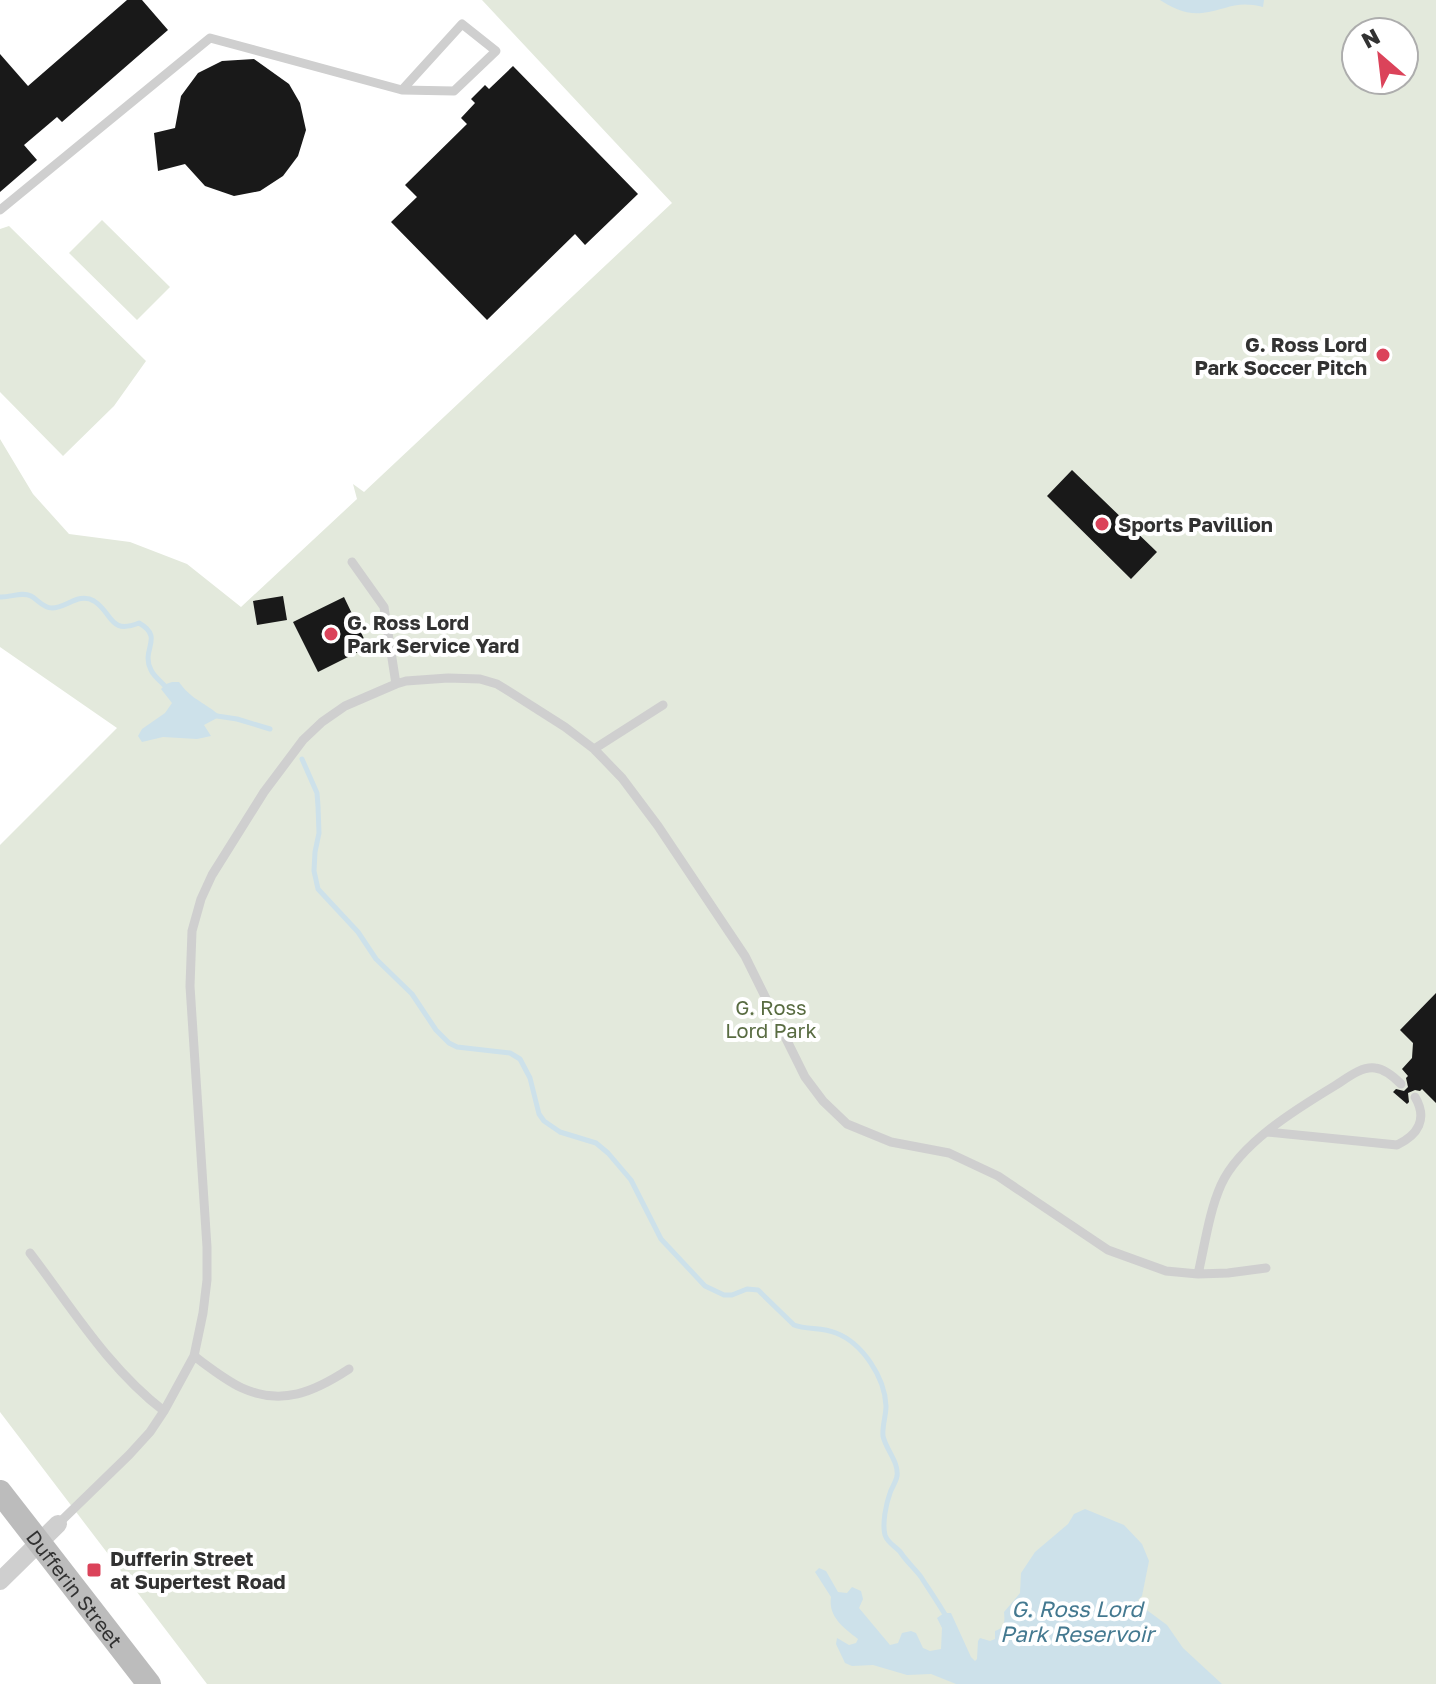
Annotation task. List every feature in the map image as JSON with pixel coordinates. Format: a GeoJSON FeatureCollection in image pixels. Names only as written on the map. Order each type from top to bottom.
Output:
{"type":"FeatureCollection","features":[{"type":"Feature","properties":{"kind":"main road","name":"Dufferin Street"},"geometry":{"type":"LineString","coordinates":[[0,1492],[149,1684]]}},
{"type":"Feature","properties":{"kind":"street"},"geometry":{"type":"LineString","coordinates":[[0,1581],[58,1524]]}},
{"type":"Feature","properties":{"kind":"lane"},"geometry":{"type":"LineString","coordinates":[[0,210],[210,38],[402,90],[454,91],[496,51],[462,24],[402,90]]}},
{"type":"Feature","properties":{"kind":"lane"},"geometry":{"type":"LineString","coordinates":[[352,562],[384,607],[396,684]]}},
{"type":"Feature","properties":{"kind":"lane"},"geometry":{"type":"LineString","coordinates":[[58,1524],[150,1432],[194,1356],[207,1280],[190,986],[192,931],[201,899],[236,834],[303,740],[345,706],[406,681],[480,679],[497,684],[594,749],[649,813],[745,956],[805,1077],[823,1101],[847,1124],[891,1142],[949,1153],[998,1176],[1108,1250],[1166,1271],[1198,1274],[1266,1268]]}},
{"type":"Feature","properties":{"kind":"lane"},"geometry":{"type":"LineString","coordinates":[[594,749],[663,705]]}},
{"type":"Feature","properties":{"kind":"lane"},"geometry":{"type":"LineString","coordinates":[[1198,1274],[1221,1184],[1235,1163],[1267,1132],[1358,1072],[1374,1067],[1401,1084]]}},
{"type":"Feature","properties":{"kind":"lane"},"geometry":{"type":"LineString","coordinates":[[1267,1132],[1397,1145],[1410,1139],[1418,1128],[1421,1115],[1415,1097]]}},
{"type":"Feature","properties":{"kind":"lane"},"geometry":{"type":"LineString","coordinates":[[30,1253],[94,1341],[139,1390],[164,1411]]}},
{"type":"Feature","properties":{"kind":"lane"},"geometry":{"type":"LineString","coordinates":[[194,1356],[243,1389],[279,1397],[306,1392],[349,1369]]}},
{"type":"Feature","properties":{"kind":"green space","name":"G. Ross Lord Park"},"geometry":{"type":"Polygon","coordinates":[[[482,0],[1436,0],[1436,1684],[207,1684],[0,1412],[0,845],[117,728],[0,647],[0,439],[33,494],[69,534],[130,542],[187,564],[241,607],[357,499],[353,484],[364,492],[672,203],[482,0]]]}},
{"type":"Feature","properties":{"kind":"green space"},"geometry":{"type":"Polygon","coordinates":[[[102,220],[170,287],[137,320],[69,253],[102,220]]]}},
{"type":"Feature","properties":{"kind":"green space"},"geometry":{"type":"Polygon","coordinates":[[[9,226],[146,361],[114,406],[63,456],[0,392],[0,229],[9,226]]]}},
{"type":"Feature","properties":{"kind":"water"},"geometry":{"type":"Polygon","coordinates":[[[1160,0],[1264,0],[1263,7],[1238,5],[1191,13],[1160,0]]]}},
{"type":"Feature","properties":{"kind":"water"},"geometry":{"type":"Polygon","coordinates":[[[172,682],[179,682],[192,696],[218,714],[217,718],[204,725],[211,736],[197,739],[163,737],[142,742],[138,736],[142,729],[165,713],[172,703],[161,689],[172,682]]]}},
{"type":"Feature","properties":{"kind":"water","name":"G. Ross Lord Park Reservoir"},"geometry":{"type":"Polygon","coordinates":[[[1085,1509],[1124,1525],[1142,1544],[1149,1561],[1142,1596],[1138,1600],[1140,1605],[1167,1625],[1183,1648],[1222,1684],[956,1684],[931,1674],[907,1675],[873,1665],[852,1666],[845,1663],[836,1644],[837,1638],[849,1645],[858,1639],[835,1616],[831,1597],[815,1572],[819,1568],[826,1571],[838,1592],[847,1593],[852,1587],[861,1591],[863,1599],[859,1608],[890,1645],[898,1643],[902,1633],[911,1631],[916,1633],[923,1648],[930,1651],[941,1649],[942,1628],[937,1618],[951,1613],[975,1661],[980,1638],[995,1639],[995,1631],[1003,1626],[1004,1612],[1020,1593],[1021,1573],[1035,1552],[1068,1524],[1074,1514],[1085,1509]]]}},
{"type":"Feature","properties":{"kind":"building"},"geometry":{"type":"Polygon","coordinates":[[[127,0],[142,0],[168,30],[62,122],[57,117],[24,145],[37,160],[0,192],[0,54],[28,86],[127,0]]]}},
{"type":"Feature","properties":{"kind":"building"},"geometry":{"type":"Polygon","coordinates":[[[254,59],[289,84],[300,103],[306,130],[298,156],[283,176],[260,191],[234,196],[205,186],[185,164],[158,171],[154,133],[175,128],[181,96],[198,73],[222,61],[254,59]]]}},
{"type":"Feature","properties":{"kind":"building"},"geometry":{"type":"Polygon","coordinates":[[[513,66],[638,194],[585,245],[575,234],[487,320],[391,222],[417,197],[405,185],[467,124],[461,118],[475,103],[471,99],[485,85],[489,89],[513,66]]]}},
{"type":"Feature","properties":{"kind":"building","name":"Sports Pavillion"},"geometry":{"type":"Polygon","coordinates":[[[1072,470],[1157,552],[1131,579],[1047,496],[1072,470]]]}},
{"type":"Feature","properties":{"kind":"building"},"geometry":{"type":"Polygon","coordinates":[[[283,596],[287,620],[257,625],[253,601],[283,596]]]}},
{"type":"Feature","properties":{"kind":"building","name":"G. Ross Lord Park Service Yard"},"geometry":{"type":"Polygon","coordinates":[[[344,597],[368,647],[318,672],[293,622],[344,597]]]}},
{"type":"Feature","properties":{"kind":"building"},"geometry":{"type":"Polygon","coordinates":[[[1436,993],[1436,1103],[1422,1089],[1408,1093],[1407,1104],[1393,1092],[1396,1089],[1404,1091],[1408,1087],[1408,1076],[1402,1069],[1412,1058],[1413,1043],[1400,1030],[1436,993]]]}},
{"type":"Feature","properties":{"kind":"waterway"},"geometry":{"type":"LineString","coordinates":[[0,597],[27,595],[52,608],[83,598],[94,601],[117,624],[129,626],[139,623],[150,634],[148,663],[153,674],[164,685]]}},
{"type":"Feature","properties":{"kind":"waterway"},"geometry":{"type":"LineString","coordinates":[[217,716],[270,729]]}},
{"type":"Feature","properties":{"kind":"waterway"},"geometry":{"type":"LineString","coordinates":[[302,759],[317,793],[319,833],[314,871],[318,889],[358,932],[376,959],[412,994],[436,1030],[457,1047],[510,1053],[520,1059],[530,1078],[539,1114],[544,1121],[560,1132],[596,1143],[608,1153],[631,1180],[661,1239],[705,1286],[724,1295],[747,1289],[758,1290],[794,1325],[836,1333],[855,1345],[870,1362],[885,1395],[883,1436],[897,1471],[886,1508],[885,1535],[921,1577],[947,1618]]}},
{"type":"Feature","properties":{"kind":"place","name":"G. Ross Lord Park Soccer Pitch"},"geometry":{"type":"Point","coordinates":[1383,355]}},
{"type":"Feature","properties":{"kind":"place","name":"Sports Pavillion"},"geometry":{"type":"Point","coordinates":[1102,524]}},
{"type":"Feature","properties":{"kind":"place","name":"G. Ross Lord Park Service Yard"},"geometry":{"type":"Point","coordinates":[331,634]}},
{"type":"Feature","properties":{"kind":"place","name":"Dufferin Street at Supertest Road"},"geometry":{"type":"Point","coordinates":[94,1570]}}]}
